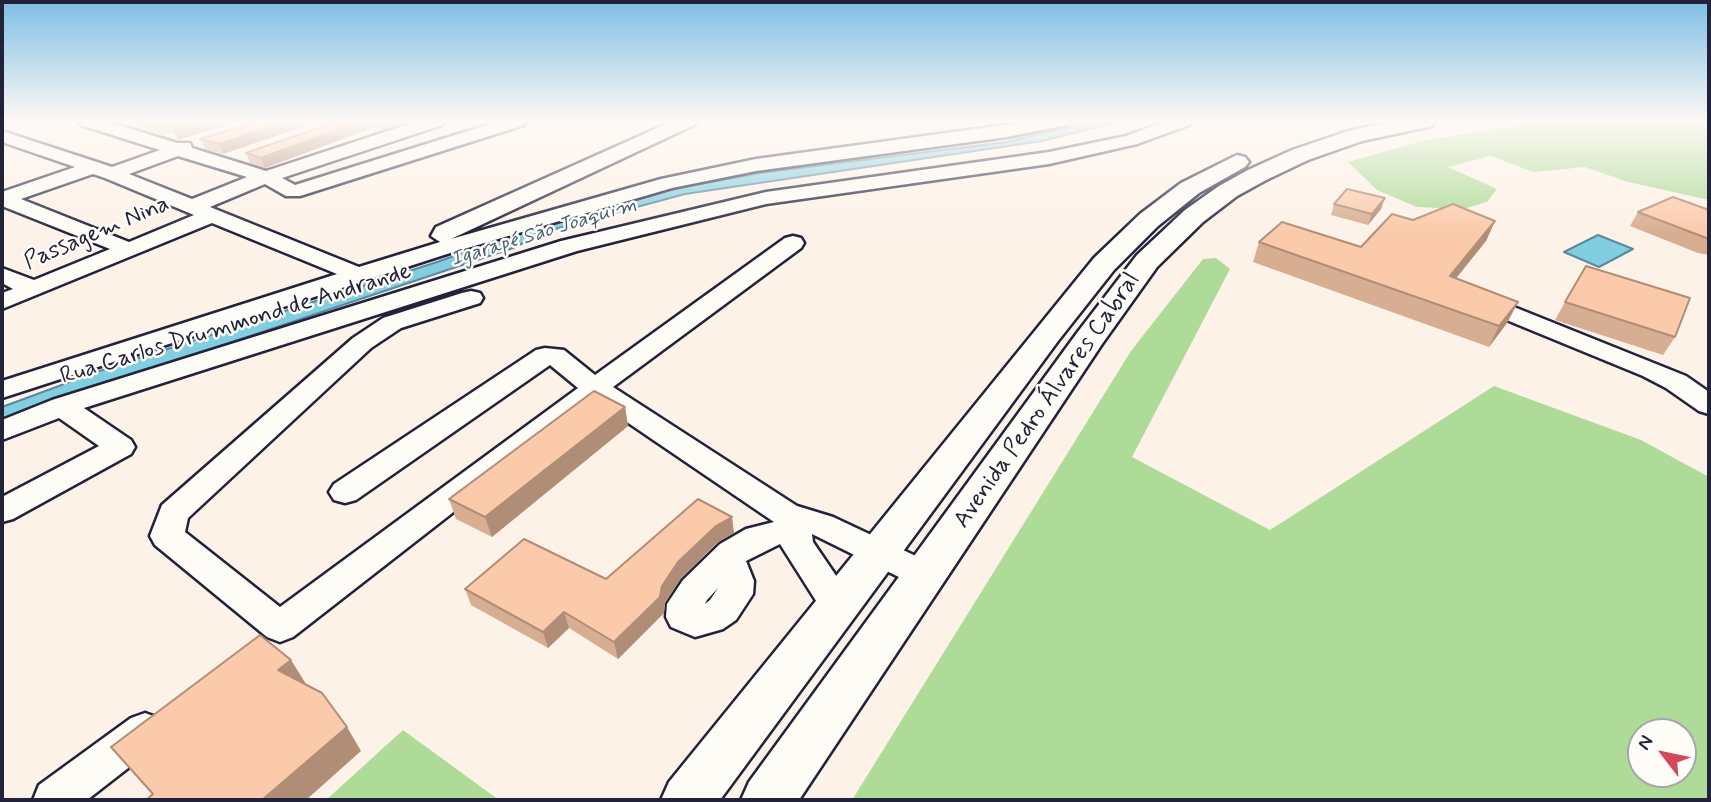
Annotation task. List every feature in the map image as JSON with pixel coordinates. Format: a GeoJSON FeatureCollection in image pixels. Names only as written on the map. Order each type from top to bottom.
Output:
{"type":"FeatureCollection","features":[{"type":"Feature","properties":{"kind":"main road","name":"Avenida Pedro Álvares Cabral"},"geometry":{"type":"LineString","coordinates":[[688,800],[1104,264],[1149,220],[1190,188],[1245,158]]}},
{"type":"Feature","properties":{"kind":"main road","name":"Avenida Pedro Álvares Cabral"},"geometry":{"type":"LineString","coordinates":[[768,800],[1147,261],[1194,216],[1228,191],[1293,158]]}},
{"type":"Feature","properties":{"kind":"street"},"geometry":{"type":"LineString","coordinates":[[66,158],[112,174],[358,275]]}},
{"type":"Feature","properties":{"kind":"street"},"geometry":{"type":"LineString","coordinates":[[112,174],[152,158]]}},
{"type":"Feature","properties":{"kind":"street"},"geometry":{"type":"LineString","coordinates":[[209,158],[266,177],[297,192],[402,158]]}},
{"type":"Feature","properties":{"kind":"street"},"geometry":{"type":"LineString","coordinates":[[225,163],[239,158]]}},
{"type":"Feature","properties":{"kind":"street","name":"Passagem Nina"},"geometry":{"type":"LineString","coordinates":[[2,302],[128,249],[266,177],[322,158]]}},
{"type":"Feature","properties":{"kind":"street"},"geometry":{"type":"LineString","coordinates":[[439,249],[444,232],[606,158]]}},
{"type":"Feature","properties":{"kind":"street"},"geometry":{"type":"LineString","coordinates":[[4,387],[439,249],[668,183],[756,165],[806,158]]}},
{"type":"Feature","properties":{"kind":"street","name":"Rua Carlos Drummond de Andrande"},"geometry":{"type":"LineString","coordinates":[[2,431],[62,406],[583,243],[766,198],[1046,158]]}},
{"type":"Feature","properties":{"kind":"street"},"geometry":{"type":"LineString","coordinates":[[2,188],[85,165]]}},
{"type":"Feature","properties":{"kind":"street"},"geometry":{"type":"LineString","coordinates":[[2,199],[85,165]]}},
{"type":"Feature","properties":{"kind":"street"},"geometry":{"type":"LineString","coordinates":[[2,199],[128,249]]}},
{"type":"Feature","properties":{"kind":"street"},"geometry":{"type":"LineString","coordinates":[[248,652],[381,548],[793,243]]}},
{"type":"Feature","properties":{"kind":"street"},"geometry":{"type":"LineString","coordinates":[[2,275],[34,289]]}},
{"type":"Feature","properties":{"kind":"street"},"geometry":{"type":"LineString","coordinates":[[280,627],[167,536],[173,513],[362,343],[391,323],[471,298]]}},
{"type":"Feature","properties":{"kind":"street"},"geometry":{"type":"LineString","coordinates":[[1476,299],[1652,370],[1676,382],[1709,405]]}},
{"type":"Feature","properties":{"kind":"street"},"geometry":{"type":"LineString","coordinates":[[345,492],[545,356],[555,356],[595,388],[691,449],[790,521],[821,525],[925,575]]}},
{"type":"Feature","properties":{"kind":"street"},"geometry":{"type":"LineString","coordinates":[[2,511],[120,447],[62,406]]}},
{"type":"Feature","properties":{"kind":"street"},"geometry":{"type":"LineString","coordinates":[[722,563],[732,553],[790,521]]}},
{"type":"Feature","properties":{"kind":"street"},"geometry":{"type":"LineString","coordinates":[[790,521],[797,545],[838,605]]}},
{"type":"Feature","properties":{"kind":"street"},"geometry":{"type":"LineString","coordinates":[[54,800],[173,710]]}},
{"type":"Feature","properties":{"kind":"green space"},"geometry":{"type":"Polygon","coordinates":[[[1361,158],[1482,158],[1448,167],[1497,189],[1487,202],[1463,209],[1417,207],[1377,190],[1348,162],[1361,158]]]}},
{"type":"Feature","properties":{"kind":"green space"},"geometry":{"type":"Polygon","coordinates":[[[1497,158],[1709,158],[1709,200],[1628,182],[1585,167],[1533,172],[1497,158]]]}},
{"type":"Feature","properties":{"kind":"green space"},"geometry":{"type":"Polygon","coordinates":[[[1216,258],[1230,269],[1132,457],[1270,530],[1494,386],[1641,440],[1709,477],[1709,800],[852,800],[1131,351],[1203,259],[1216,258]]]}},
{"type":"Feature","properties":{"kind":"green space"},"geometry":{"type":"Polygon","coordinates":[[[403,730],[499,800],[326,800],[403,730]]]}},
{"type":"Feature","properties":{"kind":"water"},"geometry":{"type":"Polygon","coordinates":[[[876,158],[925,158],[685,194],[548,231],[513,248],[2,419],[2,407],[105,369],[437,262],[568,215],[667,190],[760,173],[876,158]]]}},
{"type":"Feature","properties":{"kind":"water"},"geometry":{"type":"Polygon","coordinates":[[[1598,235],[1633,249],[1599,267],[1564,252],[1598,235]]]}},
{"type":"Feature","properties":{"kind":"building"},"geometry":{"type":"Polygon","coordinates":[[[1347,189],[1385,198],[1372,214],[1334,204],[1347,189]]]}},
{"type":"Feature","properties":{"kind":"building"},"geometry":{"type":"Polygon","coordinates":[[[1673,197],[1709,210],[1709,239],[1638,212],[1673,197]]]}},
{"type":"Feature","properties":{"kind":"building"},"geometry":{"type":"Polygon","coordinates":[[[1453,204],[1495,221],[1450,276],[1518,302],[1499,326],[1259,242],[1282,222],[1361,247],[1392,214],[1413,220],[1453,204]]]}},
{"type":"Feature","properties":{"kind":"building"},"geometry":{"type":"Polygon","coordinates":[[[1586,266],[1690,298],[1675,337],[1565,302],[1586,266]]]}},
{"type":"Feature","properties":{"kind":"building"},"geometry":{"type":"Polygon","coordinates":[[[594,391],[625,407],[485,517],[449,499],[594,391]]]}},
{"type":"Feature","properties":{"kind":"building"},"geometry":{"type":"Polygon","coordinates":[[[698,499],[732,517],[716,526],[678,562],[662,586],[660,597],[614,642],[564,612],[543,632],[465,589],[524,539],[606,579],[698,499]]]}},
{"type":"Feature","properties":{"kind":"building"},"geometry":{"type":"Polygon","coordinates":[[[260,635],[291,660],[278,670],[322,693],[347,727],[262,800],[146,800],[153,794],[111,747],[260,635]]]}},
{"type":"Feature","properties":{"kind":"water label","name":"Igarapé São Joaquim"},"geometry":{"type":"Point","coordinates":[544,233]}}]}
